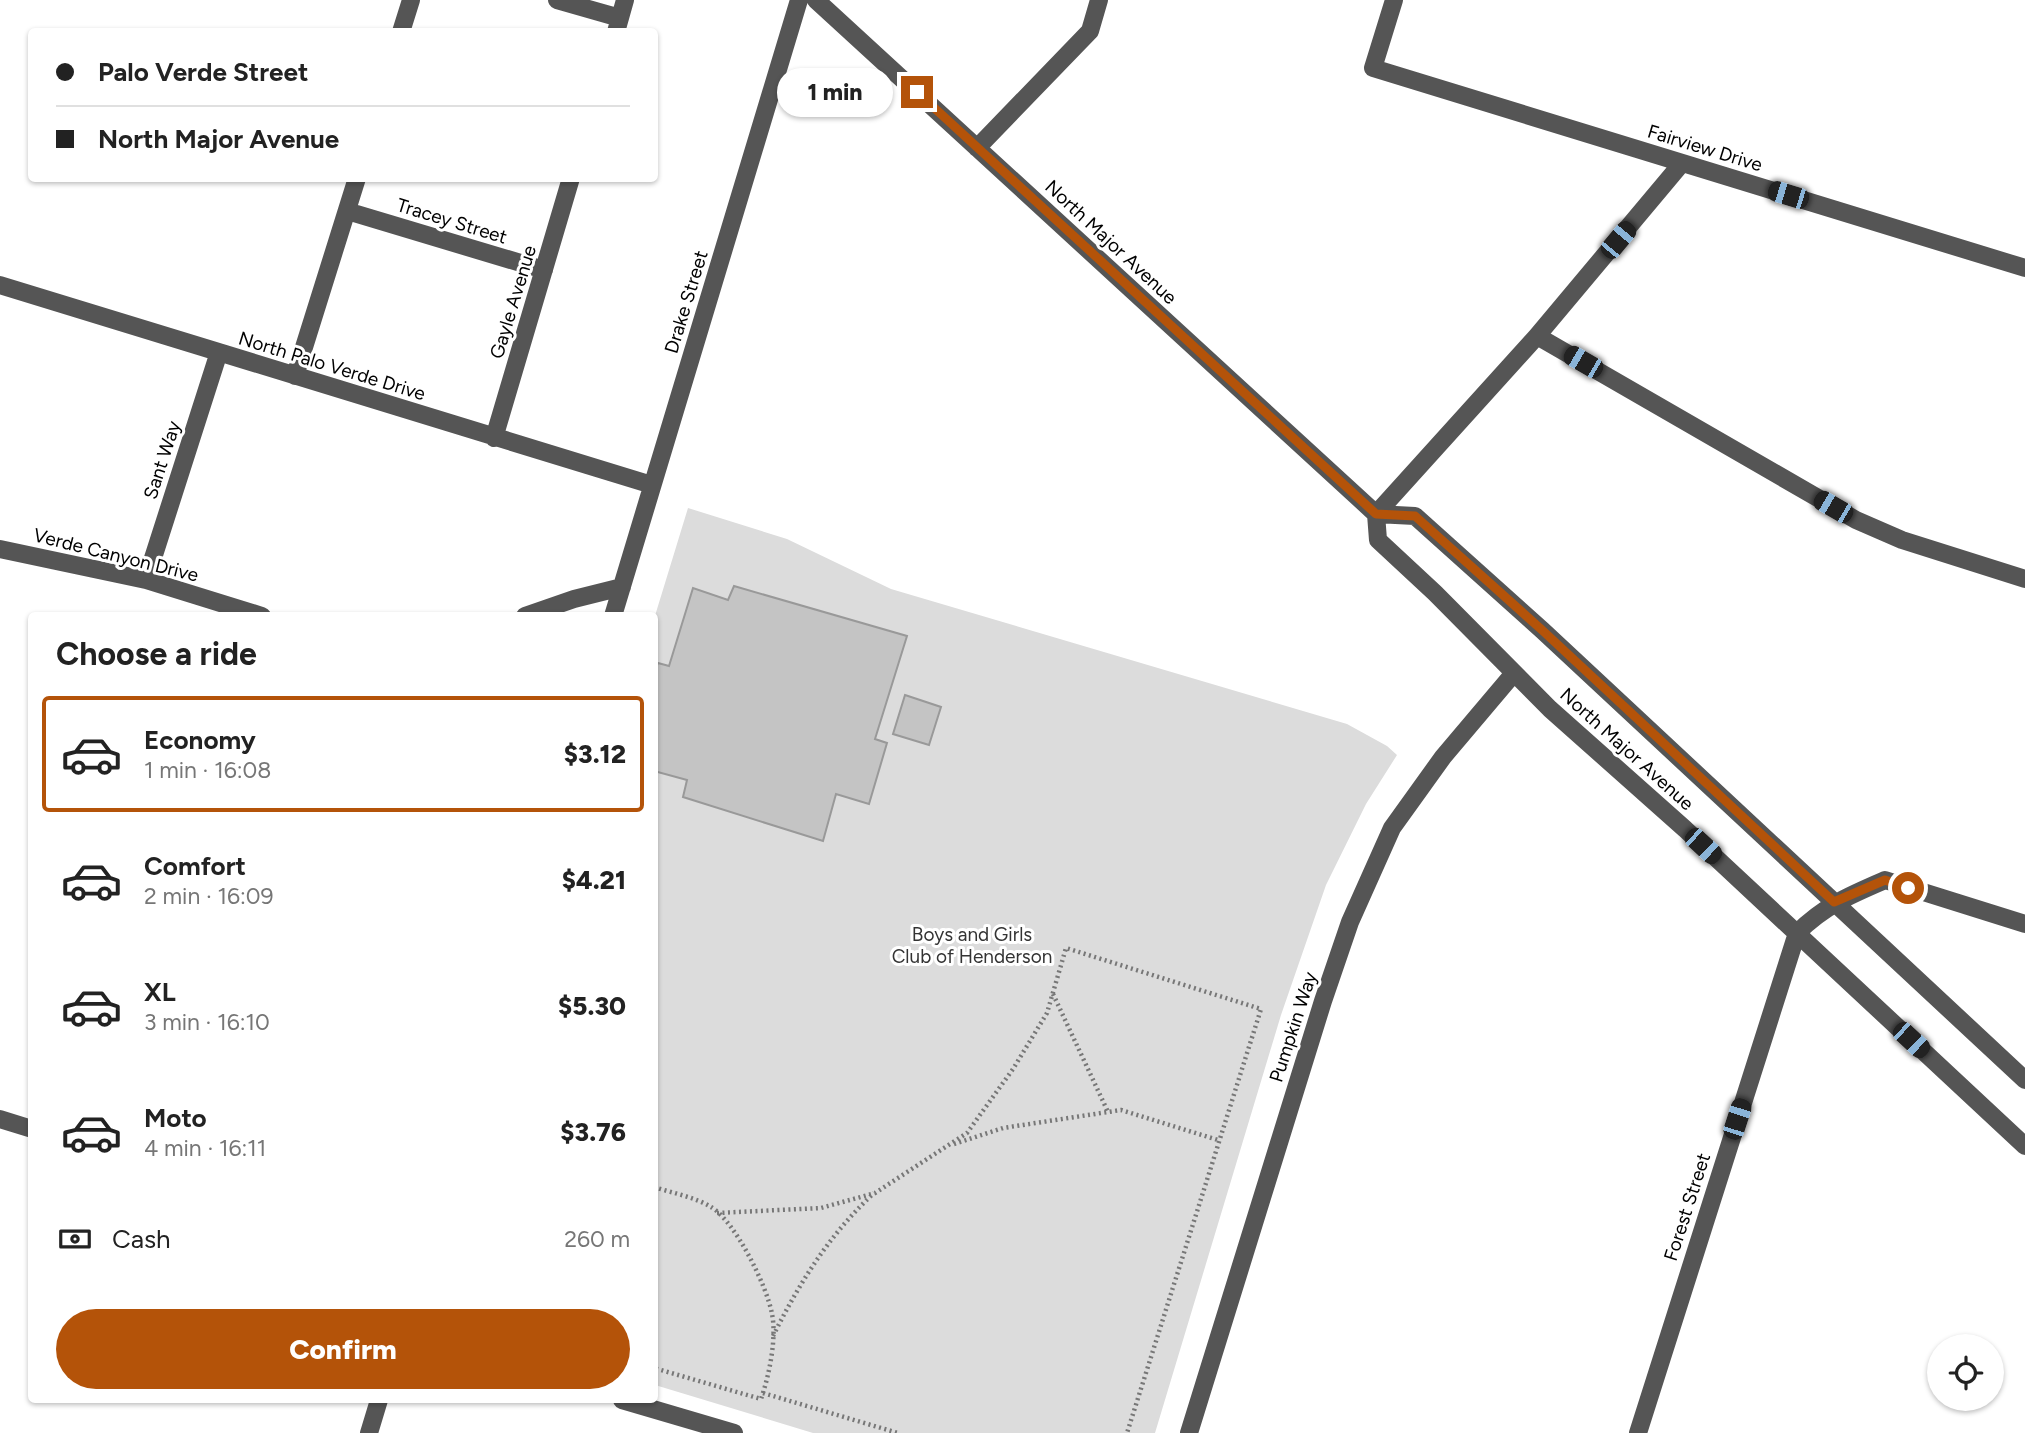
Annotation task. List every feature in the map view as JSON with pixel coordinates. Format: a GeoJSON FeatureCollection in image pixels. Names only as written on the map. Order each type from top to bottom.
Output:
{"type":"FeatureCollection","features":[{"type":"Feature","properties":{"kind":"street"},"geometry":{"type":"LineString","coordinates":[[402,28],[411,0]]}},
{"type":"Feature","properties":{"kind":"street"},"geometry":{"type":"LineString","coordinates":[[557,0],[618,25],[625,0]]}},
{"type":"Feature","properties":{"kind":"street","name":"Drake Street"},"geometry":{"type":"LineString","coordinates":[[614,612],[799,0]]}},
{"type":"Feature","properties":{"kind":"street","name":"North Major Avenue"},"geometry":{"type":"LineString","coordinates":[[817,0],[1376,514],[1415,516],[1542,630],[2025,1080]]}},
{"type":"Feature","properties":{"kind":"street"},"geometry":{"type":"LineString","coordinates":[[977,148],[1090,31],[1099,0]]}},
{"type":"Feature","properties":{"kind":"street","name":"Fairview Drive"},"geometry":{"type":"LineString","coordinates":[[1394,0],[1373,68],[2025,268]]}},
{"type":"Feature","properties":{"kind":"street"},"geometry":{"type":"LineString","coordinates":[[1376,514],[1537,336],[1682,163]]}},
{"type":"Feature","properties":{"kind":"street"},"geometry":{"type":"LineString","coordinates":[[295,376],[356,182]]}},
{"type":"Feature","properties":{"kind":"street","name":"Gayle Avenue"},"geometry":{"type":"LineString","coordinates":[[494,438],[570,182]]}},
{"type":"Feature","properties":{"kind":"street","name":"Tracey Street"},"geometry":{"type":"LineString","coordinates":[[347,211],[544,270]]}},
{"type":"Feature","properties":{"kind":"street","name":"North Palo Verde Drive"},"geometry":{"type":"LineString","coordinates":[[0,285],[652,485]]}},
{"type":"Feature","properties":{"kind":"street"},"geometry":{"type":"LineString","coordinates":[[1537,336],[1856,520],[1902,540],[2025,579]]}},
{"type":"Feature","properties":{"kind":"street","name":"Sant Way"},"geometry":{"type":"LineString","coordinates":[[146,580],[219,352]]}},
{"type":"Feature","properties":{"kind":"street","name":"North Major Avenue"},"geometry":{"type":"LineString","coordinates":[[1376,514],[1378,540],[1436,593],[1550,709],[1685,829],[2025,1146]]}},
{"type":"Feature","properties":{"kind":"street","name":"Verde Canyon Drive"},"geometry":{"type":"LineString","coordinates":[[0,549],[146,580],[249,612]]}},
{"type":"Feature","properties":{"kind":"street"},"geometry":{"type":"LineString","coordinates":[[537,612],[622,587]]}},
{"type":"Feature","properties":{"kind":"street","name":"Pumpkin Way"},"geometry":{"type":"LineString","coordinates":[[1189,1433],[1350,922],[1392,828],[1443,757],[1514,673]]}},
{"type":"Feature","properties":{"kind":"street","name":"Forest Street"},"geometry":{"type":"LineString","coordinates":[[1638,1433],[1797,933],[1834,902],[1885,880],[2025,924]]}},
{"type":"Feature","properties":{"kind":"street"},"geometry":{"type":"LineString","coordinates":[[0,1119],[28,1128]]}},
{"type":"Feature","properties":{"kind":"street"},"geometry":{"type":"LineString","coordinates":[[369,1433],[378,1403]]}},
{"type":"Feature","properties":{"kind":"street"},"geometry":{"type":"LineString","coordinates":[[632,1403],[734,1433]]}},
{"type":"Feature","properties":{"kind":"path"},"geometry":{"type":"LineString","coordinates":[[772,1338],[799,1286],[821,1251],[847,1218],[874,1193],[967,1133],[1013,1069],[1047,1013],[1066,948],[1261,1009],[1127,1433]]}},
{"type":"Feature","properties":{"kind":"path"},"geometry":{"type":"LineString","coordinates":[[1053,993],[1108,1112]]}},
{"type":"Feature","properties":{"kind":"path"},"geometry":{"type":"LineString","coordinates":[[946,1147],[1003,1128],[1121,1110],[1218,1140]]}},
{"type":"Feature","properties":{"kind":"path"},"geometry":{"type":"LineString","coordinates":[[658,1188],[712,1207],[737,1234],[760,1277],[773,1315],[771,1353],[761,1399],[658,1369]]}},
{"type":"Feature","properties":{"kind":"path"},"geometry":{"type":"LineString","coordinates":[[717,1213],[821,1208],[874,1193]]}},
{"type":"Feature","properties":{"kind":"path"},"geometry":{"type":"LineString","coordinates":[[763,1393],[898,1433]]}},
{"type":"Feature","properties":{"kind":"green space","name":"Boys and Girls Club of Henderson"},"geometry":{"type":"Polygon","coordinates":[[[688,508],[787,539],[891,589],[1347,724],[1387,746],[1397,755],[1366,804],[1326,885],[1281,1015],[1155,1433],[813,1433],[658,1386],[656,612],[688,508]]]}},
{"type":"Feature","properties":{"kind":"building"},"geometry":{"type":"Polygon","coordinates":[[[734,586],[907,636],[875,739],[887,743],[869,804],[836,794],[823,841],[683,797],[687,780],[658,772],[658,663],[669,666],[693,588],[728,600],[734,586]]]}},
{"type":"Feature","properties":{"kind":"building"},"geometry":{"type":"Polygon","coordinates":[[[905,695],[941,707],[929,745],[893,734],[905,695]]]}},
{"type":"Feature","properties":{"kind":"route"},"geometry":{"type":"LineString","coordinates":[[917,92],[1376,514],[1415,516],[1542,630],[1834,902],[1885,880],[1908,888]]}}]}
